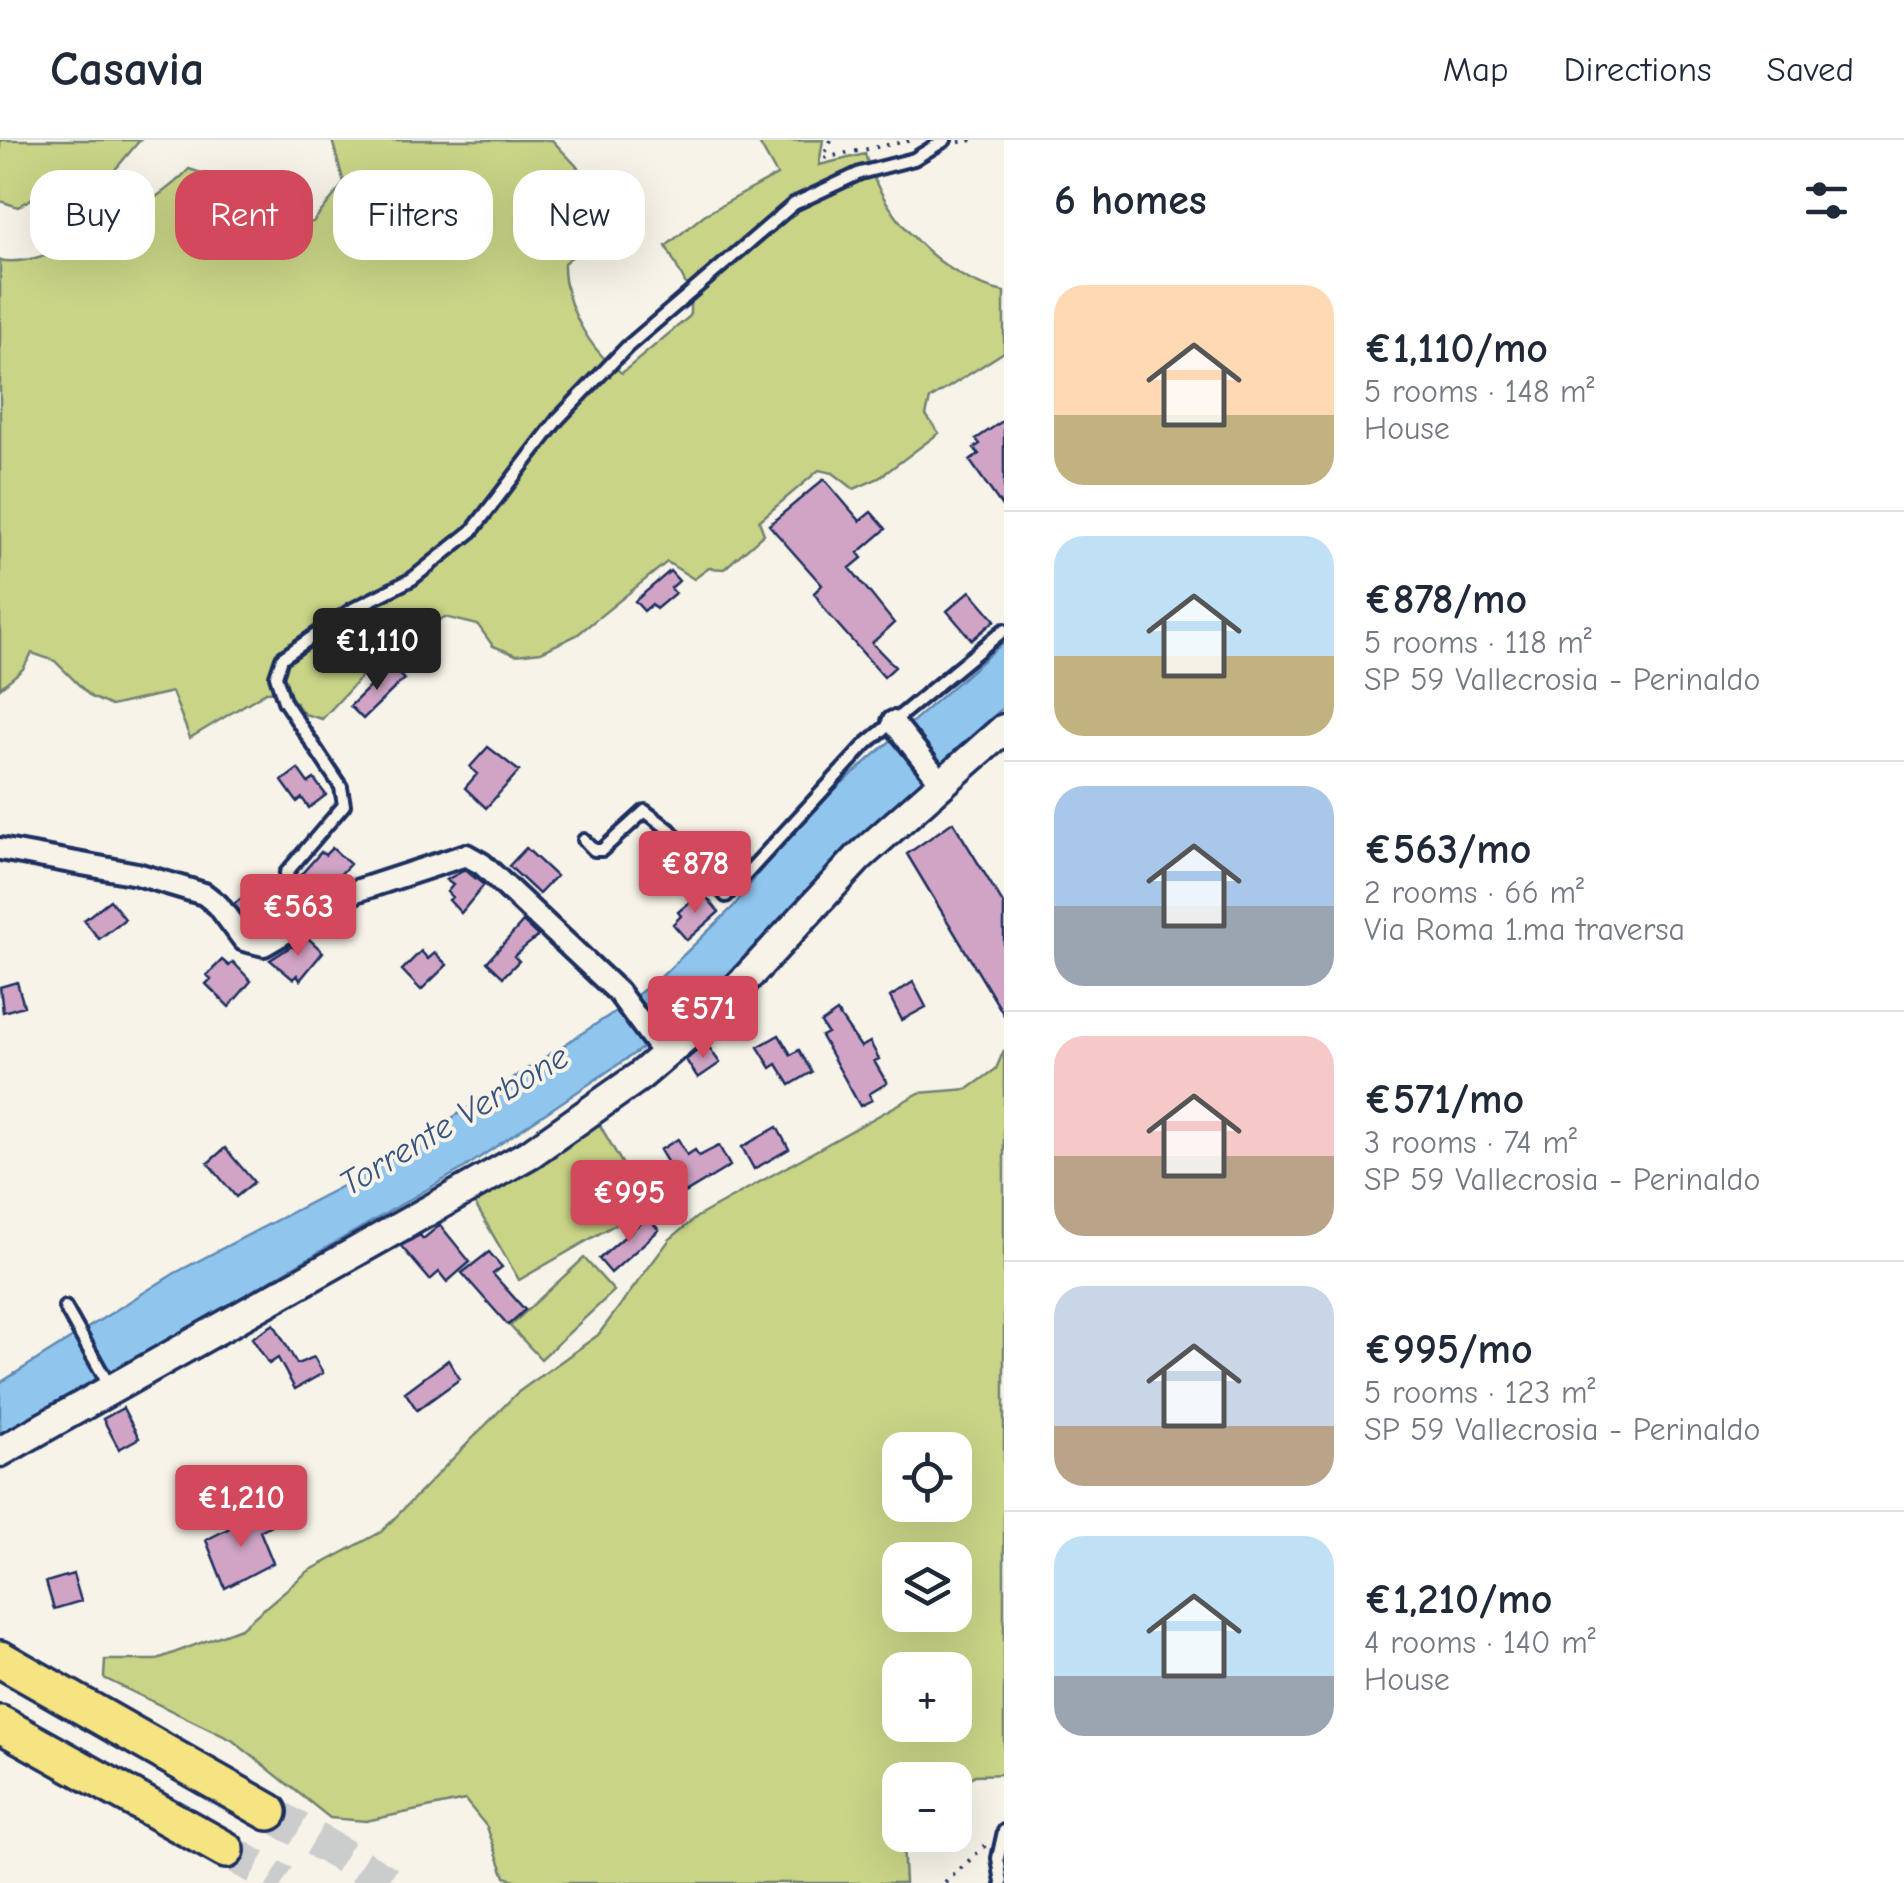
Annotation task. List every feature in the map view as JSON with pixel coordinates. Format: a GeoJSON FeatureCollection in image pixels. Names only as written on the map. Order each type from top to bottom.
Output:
{"type":"FeatureCollection","features":[{"type":"Feature","properties":{"kind":"highway"},"geometry":{"type":"LineString","coordinates":[[0,1660],[270,1812]]}},
{"type":"Feature","properties":{"kind":"highway"},"geometry":{"type":"LineString","coordinates":[[0,1724],[226,1850]]}},
{"type":"Feature","properties":{"kind":"main road"},"geometry":{"type":"LineString","coordinates":[[0,1452],[107,1382],[531,1153],[718,1009],[938,778],[1004,728]]}},
{"type":"Feature","properties":{"kind":"street"},"geometry":{"type":"LineString","coordinates":[[895,725],[938,778]]}},
{"type":"Feature","properties":{"kind":"street"},"geometry":{"type":"LineString","coordinates":[[0,849],[120,870],[204,894],[218,905],[244,940],[264,945],[356,891],[466,854],[482,864],[618,992],[661,1050]]}},
{"type":"Feature","properties":{"kind":"lane"},"geometry":{"type":"LineString","coordinates":[[317,914],[304,909],[286,873],[344,804],[341,787],[284,701],[276,676],[282,658],[354,609],[412,579],[472,531],[558,419],[627,347],[683,304],[794,204],[860,173],[914,159],[947,140]]}},
{"type":"Feature","properties":{"kind":"lane"},"geometry":{"type":"LineString","coordinates":[[584,840],[594,850],[602,850],[645,811],[670,830],[726,896],[838,773],[1004,630]]}},
{"type":"Feature","properties":{"kind":"lane"},"geometry":{"type":"LineString","coordinates":[[65,1308],[107,1382]]}},
{"type":"Feature","properties":{"kind":"lane"},"geometry":{"type":"LineString","coordinates":[[1002,1883],[1003,1833]]}},
{"type":"Feature","properties":{"kind":"path"},"geometry":{"type":"LineString","coordinates":[[832,140],[823,158],[912,140]]}},
{"type":"Feature","properties":{"kind":"path"},"geometry":{"type":"LineString","coordinates":[[947,140],[972,140]]}},
{"type":"Feature","properties":{"kind":"path"},"geometry":{"type":"LineString","coordinates":[[945,1883],[979,1849],[1003,1833]]}},
{"type":"Feature","properties":{"kind":"green space"},"geometry":{"type":"Polygon","coordinates":[[[0,140],[140,140],[115,170],[30,170],[30,200],[18,207],[0,201],[0,140]]]}},
{"type":"Feature","properties":{"kind":"green space"},"geometry":{"type":"Polygon","coordinates":[[[332,140],[552,140],[580,170],[513,170],[513,260],[568,260],[564,263],[565,278],[580,325],[599,352],[622,373],[690,316],[690,292],[666,246],[704,215],[777,175],[758,141],[823,140],[819,165],[865,154],[885,200],[918,241],[959,274],[1004,292],[1004,352],[930,399],[926,415],[939,433],[879,478],[854,489],[833,473],[819,470],[759,521],[764,534],[724,569],[709,568],[694,579],[667,562],[577,635],[541,652],[516,655],[493,646],[478,625],[445,617],[390,646],[322,719],[304,714],[287,691],[266,692],[190,738],[172,692],[111,706],[91,697],[55,661],[32,653],[23,669],[0,688],[0,260],[155,260],[155,197],[175,182],[175,260],[313,260],[313,222],[333,197],[333,260],[493,260],[493,170],[340,170],[332,140]]]}},
{"type":"Feature","properties":{"kind":"green space"},"geometry":{"type":"Polygon","coordinates":[[[1004,1050],[1004,1774],[972,1777],[972,1762],[882,1762],[882,1852],[903,1852],[905,1883],[524,1883],[505,1877],[487,1827],[465,1800],[366,1821],[330,1818],[232,1740],[104,1678],[105,1660],[155,1660],[241,1628],[307,1572],[381,1532],[517,1393],[598,1335],[670,1239],[697,1217],[919,1093],[968,1089],[996,1069],[1004,1050]]]}},
{"type":"Feature","properties":{"kind":"green space"},"geometry":{"type":"Polygon","coordinates":[[[598,1122],[647,1206],[519,1280],[471,1197],[598,1122]]]}},
{"type":"Feature","properties":{"kind":"green space"},"geometry":{"type":"Polygon","coordinates":[[[584,1258],[614,1291],[541,1359],[510,1326],[584,1258]]]}},
{"type":"Feature","properties":{"kind":"water","name":"Torrente Verbone"},"geometry":{"type":"Polygon","coordinates":[[[1004,642],[1004,707],[859,836],[701,1006],[464,1168],[0,1437],[0,1383],[175,1273],[369,1172],[613,1013],[662,976],[734,906],[778,847],[825,798],[1004,642]]]}},
{"type":"Feature","properties":{"kind":"building"},"geometry":{"type":"Polygon","coordinates":[[[1004,420],[1004,509],[970,461],[979,454],[974,448],[980,444],[976,439],[1004,420]]]}},
{"type":"Feature","properties":{"kind":"building"},"geometry":{"type":"Polygon","coordinates":[[[824,479],[860,521],[871,512],[886,529],[858,553],[862,558],[850,568],[894,623],[872,643],[895,667],[884,677],[826,611],[814,593],[822,585],[769,525],[824,479]]]}},
{"type":"Feature","properties":{"kind":"building"},"geometry":{"type":"Polygon","coordinates":[[[670,571],[679,581],[671,588],[675,593],[656,609],[652,604],[644,611],[635,601],[670,571]]]}},
{"type":"Feature","properties":{"kind":"building"},"geometry":{"type":"Polygon","coordinates":[[[970,591],[995,620],[972,640],[947,611],[970,591]]]}},
{"type":"Feature","properties":{"kind":"building"},"geometry":{"type":"Polygon","coordinates":[[[390,667],[404,679],[363,719],[350,706],[390,667]]]}},
{"type":"Feature","properties":{"kind":"building"},"geometry":{"type":"Polygon","coordinates":[[[488,747],[519,771],[486,808],[465,788],[477,774],[470,767],[488,747]]]}},
{"type":"Feature","properties":{"kind":"building"},"geometry":{"type":"Polygon","coordinates":[[[298,769],[308,783],[314,779],[326,795],[309,808],[302,798],[297,802],[282,781],[298,769]]]}},
{"type":"Feature","properties":{"kind":"building"},"geometry":{"type":"Polygon","coordinates":[[[953,822],[1004,905],[1004,1015],[907,854],[953,822]]]}},
{"type":"Feature","properties":{"kind":"building"},"geometry":{"type":"Polygon","coordinates":[[[332,848],[350,864],[319,897],[309,887],[305,891],[298,878],[321,852],[325,855],[332,848]]]}},
{"type":"Feature","properties":{"kind":"building"},"geometry":{"type":"Polygon","coordinates":[[[526,848],[556,876],[539,894],[509,866],[526,848]]]}},
{"type":"Feature","properties":{"kind":"building"},"geometry":{"type":"Polygon","coordinates":[[[465,870],[484,885],[461,913],[449,900],[452,897],[447,892],[453,885],[446,880],[465,870]]]}},
{"type":"Feature","properties":{"kind":"building"},"geometry":{"type":"Polygon","coordinates":[[[279,882],[290,901],[279,910],[276,903],[250,924],[234,904],[261,883],[267,891],[279,882]]]}},
{"type":"Feature","properties":{"kind":"building"},"geometry":{"type":"Polygon","coordinates":[[[702,892],[719,912],[687,940],[673,924],[681,916],[678,912],[702,892]]]}},
{"type":"Feature","properties":{"kind":"building"},"geometry":{"type":"Polygon","coordinates":[[[110,900],[125,919],[99,939],[84,920],[110,900]]]}},
{"type":"Feature","properties":{"kind":"building"},"geometry":{"type":"Polygon","coordinates":[[[523,922],[538,936],[514,956],[519,961],[503,977],[487,962],[523,922]]]}},
{"type":"Feature","properties":{"kind":"building"},"geometry":{"type":"Polygon","coordinates":[[[308,938],[323,952],[300,980],[297,975],[293,979],[270,960],[292,946],[297,950],[308,938]]]}},
{"type":"Feature","properties":{"kind":"building"},"geometry":{"type":"Polygon","coordinates":[[[421,951],[428,959],[435,953],[447,965],[421,990],[402,970],[421,951]]]}},
{"type":"Feature","properties":{"kind":"building"},"geometry":{"type":"Polygon","coordinates":[[[222,960],[229,966],[233,962],[251,981],[229,1007],[206,984],[211,979],[207,975],[222,960]]]}},
{"type":"Feature","properties":{"kind":"building"},"geometry":{"type":"Polygon","coordinates":[[[17,982],[24,1006],[3,1012],[0,987],[17,982]]]}},
{"type":"Feature","properties":{"kind":"building"},"geometry":{"type":"Polygon","coordinates":[[[913,982],[926,1007],[902,1020],[890,997],[913,982]]]}},
{"type":"Feature","properties":{"kind":"building"},"geometry":{"type":"Polygon","coordinates":[[[837,1012],[861,1047],[870,1042],[879,1059],[874,1061],[887,1083],[869,1094],[872,1100],[860,1106],[821,1036],[827,1033],[821,1023],[837,1012]]]}},
{"type":"Feature","properties":{"kind":"building"},"geometry":{"type":"Polygon","coordinates":[[[779,1035],[791,1055],[799,1050],[812,1072],[790,1085],[777,1064],[771,1068],[758,1047],[779,1035]]]}},
{"type":"Feature","properties":{"kind":"building"},"geometry":{"type":"Polygon","coordinates":[[[706,1043],[720,1063],[698,1078],[686,1060],[706,1043]]]}},
{"type":"Feature","properties":{"kind":"building"},"geometry":{"type":"Polygon","coordinates":[[[777,1127],[789,1149],[754,1169],[742,1147],[777,1127]]]}},
{"type":"Feature","properties":{"kind":"building"},"geometry":{"type":"Polygon","coordinates":[[[678,1139],[687,1155],[695,1150],[699,1156],[719,1146],[730,1166],[685,1193],[660,1150],[678,1139]]]}},
{"type":"Feature","properties":{"kind":"building"},"geometry":{"type":"Polygon","coordinates":[[[225,1148],[254,1182],[236,1197],[208,1163],[225,1148]]]}},
{"type":"Feature","properties":{"kind":"building"},"geometry":{"type":"Polygon","coordinates":[[[647,1217],[659,1230],[611,1273],[599,1259],[647,1217]]]}},
{"type":"Feature","properties":{"kind":"building"},"geometry":{"type":"Polygon","coordinates":[[[440,1225],[470,1262],[447,1282],[439,1272],[430,1280],[401,1246],[420,1235],[423,1239],[440,1225]]]}},
{"type":"Feature","properties":{"kind":"building"},"geometry":{"type":"Polygon","coordinates":[[[489,1252],[502,1267],[493,1274],[525,1310],[508,1325],[462,1273],[489,1252]]]}},
{"type":"Feature","properties":{"kind":"building"},"geometry":{"type":"Polygon","coordinates":[[[274,1324],[297,1364],[314,1357],[323,1373],[295,1389],[278,1358],[269,1364],[252,1338],[274,1324]]]}},
{"type":"Feature","properties":{"kind":"building"},"geometry":{"type":"Polygon","coordinates":[[[448,1360],[460,1379],[417,1410],[405,1392],[448,1360]]]}},
{"type":"Feature","properties":{"kind":"building"},"geometry":{"type":"Polygon","coordinates":[[[123,1408],[139,1438],[119,1449],[103,1419],[123,1408]]]}},
{"type":"Feature","properties":{"kind":"building"},"geometry":{"type":"Polygon","coordinates":[[[263,1511],[271,1525],[260,1531],[273,1563],[225,1588],[206,1540],[263,1511]]]}},
{"type":"Feature","properties":{"kind":"building"},"geometry":{"type":"Polygon","coordinates":[[[73,1574],[81,1601],[54,1609],[46,1582],[73,1574]]]}},
{"type":"Feature","properties":{"kind":"tunnel"},"geometry":{"type":"LineString","coordinates":[[269,1812],[388,1883]]}},
{"type":"Feature","properties":{"kind":"tunnel"},"geometry":{"type":"LineString","coordinates":[[226,1850],[283,1883]]}}]}
